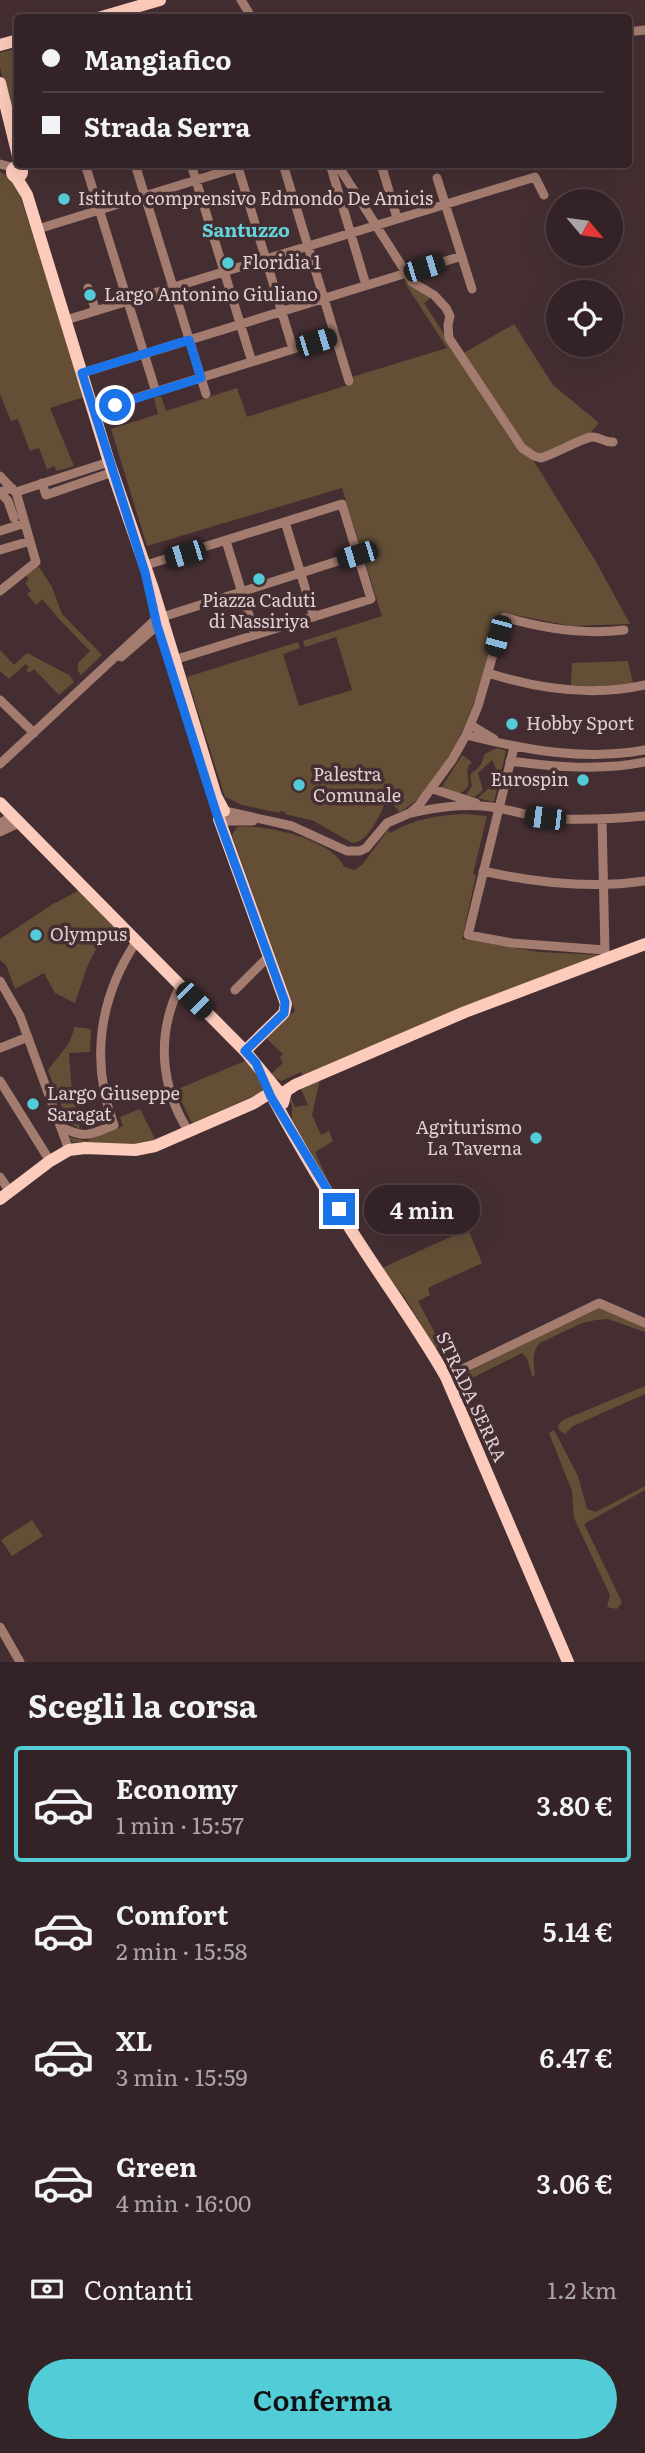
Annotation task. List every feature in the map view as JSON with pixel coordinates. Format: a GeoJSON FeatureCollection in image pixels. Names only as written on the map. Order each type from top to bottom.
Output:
{"type":"FeatureCollection","features":[{"type":"Feature","properties":{"kind":"main road"},"geometry":{"type":"LineString","coordinates":[[112,14],[160,0]]}},
{"type":"Feature","properties":{"kind":"main road"},"geometry":{"type":"LineString","coordinates":[[0,83],[14,154]]}},
{"type":"Feature","properties":{"kind":"main road"},"geometry":{"type":"LineString","coordinates":[[17,169],[94,411],[106,469],[144,569],[226,817],[236,867],[285,1002],[286,1010],[245,1051]]}},
{"type":"Feature","properties":{"kind":"main road"},"geometry":{"type":"LineString","coordinates":[[159,621],[174,660],[216,796],[226,817]]}},
{"type":"Feature","properties":{"kind":"main road","name":"STRADA SERRA"},"geometry":{"type":"LineString","coordinates":[[0,803],[256,1063],[275,1094],[290,1128],[365,1251],[421,1333],[446,1377],[568,1662]]}},
{"type":"Feature","properties":{"kind":"main road"},"geometry":{"type":"LineString","coordinates":[[5,1196],[50,1161],[69,1150],[135,1150],[155,1146],[606,954],[645,945]]}},
{"type":"Feature","properties":{"kind":"street"},"geometry":{"type":"LineString","coordinates":[[4,102],[14,127]]}},
{"type":"Feature","properties":{"kind":"street"},"geometry":{"type":"LineString","coordinates":[[0,166],[17,169]]}},
{"type":"Feature","properties":{"kind":"street"},"geometry":{"type":"LineString","coordinates":[[86,168],[156,392]]}},
{"type":"Feature","properties":{"kind":"street"},"geometry":{"type":"LineString","coordinates":[[136,168],[206,394]]}},
{"type":"Feature","properties":{"kind":"street"},"geometry":{"type":"LineString","coordinates":[[192,168],[252,362]]}},
{"type":"Feature","properties":{"kind":"street"},"geometry":{"type":"LineString","coordinates":[[38,229],[232,168]]}},
{"type":"Feature","properties":{"kind":"street"},"geometry":{"type":"LineString","coordinates":[[242,168],[293,349]]}},
{"type":"Feature","properties":{"kind":"street"},"geometry":{"type":"LineString","coordinates":[[284,168],[349,381]]}},
{"type":"Feature","properties":{"kind":"street"},"geometry":{"type":"LineString","coordinates":[[331,168],[366,285]]}},
{"type":"Feature","properties":{"kind":"street"},"geometry":{"type":"LineString","coordinates":[[340,168],[412,282],[433,295],[446,308],[450,316],[449,338],[527,453],[541,458],[589,437],[613,442]]}},
{"type":"Feature","properties":{"kind":"street"},"geometry":{"type":"LineString","coordinates":[[382,168],[397,218]]}},
{"type":"Feature","properties":{"kind":"street"},"geometry":{"type":"LineString","coordinates":[[66,320],[535,177],[544,195]]}},
{"type":"Feature","properties":{"kind":"street"},"geometry":{"type":"LineString","coordinates":[[437,178],[472,289]]}},
{"type":"Feature","properties":{"kind":"street"},"geometry":{"type":"LineString","coordinates":[[82,373],[462,257]]}},
{"type":"Feature","properties":{"kind":"street"},"geometry":{"type":"LineString","coordinates":[[88,288],[96,311]]}},
{"type":"Feature","properties":{"kind":"street"},"geometry":{"type":"LineString","coordinates":[[94,411],[335,336]]}},
{"type":"Feature","properties":{"kind":"street"},"geometry":{"type":"LineString","coordinates":[[0,591],[36,562],[19,522],[0,492],[106,469]]}},
{"type":"Feature","properties":{"kind":"street"},"geometry":{"type":"LineString","coordinates":[[0,476],[14,490],[19,522]]}},
{"type":"Feature","properties":{"kind":"street"},"geometry":{"type":"LineString","coordinates":[[144,569],[342,504],[371,599],[174,660]]}},
{"type":"Feature","properties":{"kind":"street"},"geometry":{"type":"LineString","coordinates":[[0,531],[19,522]]}},
{"type":"Feature","properties":{"kind":"street"},"geometry":{"type":"LineString","coordinates":[[285,522],[314,617]]}},
{"type":"Feature","properties":{"kind":"street"},"geometry":{"type":"LineString","coordinates":[[226,541],[255,635]]}},
{"type":"Feature","properties":{"kind":"street"},"geometry":{"type":"LineString","coordinates":[[0,550],[26,542]]}},
{"type":"Feature","properties":{"kind":"street"},"geometry":{"type":"LineString","coordinates":[[0,765],[111,659],[159,621],[241,588],[356,552]]}},
{"type":"Feature","properties":{"kind":"street"},"geometry":{"type":"LineString","coordinates":[[410,813],[433,789],[471,725],[503,617],[563,631],[587,633],[624,630]]}},
{"type":"Feature","properties":{"kind":"street"},"geometry":{"type":"LineString","coordinates":[[92,679],[144,639],[159,621]]}},
{"type":"Feature","properties":{"kind":"street"},"geometry":{"type":"LineString","coordinates":[[488,673],[512,681],[562,690],[612,690],[645,685]]}},
{"type":"Feature","properties":{"kind":"street"},"geometry":{"type":"LineString","coordinates":[[0,700],[34,733]]}},
{"type":"Feature","properties":{"kind":"street"},"geometry":{"type":"LineString","coordinates":[[471,725],[501,744]]}},
{"type":"Feature","properties":{"kind":"street"},"geometry":{"type":"LineString","coordinates":[[466,735],[514,747],[579,755],[614,755],[641,751],[642,762],[578,767],[510,761]]}},
{"type":"Feature","properties":{"kind":"street"},"geometry":{"type":"LineString","coordinates":[[514,747],[468,935],[606,954],[603,820]]}},
{"type":"Feature","properties":{"kind":"street"},"geometry":{"type":"LineString","coordinates":[[578,767],[579,755]]}},
{"type":"Feature","properties":{"kind":"street"},"geometry":{"type":"LineString","coordinates":[[433,789],[484,806]]}},
{"type":"Feature","properties":{"kind":"street"},"geometry":{"type":"LineString","coordinates":[[226,817],[265,821],[299,829],[352,852],[366,848],[387,823],[410,813],[449,806],[484,806],[545,818],[603,820],[645,816]]}},
{"type":"Feature","properties":{"kind":"street"},"geometry":{"type":"LineString","coordinates":[[0,822],[16,820]]}},
{"type":"Feature","properties":{"kind":"street"},"geometry":{"type":"LineString","coordinates":[[0,832],[16,820]]}},
{"type":"Feature","properties":{"kind":"street"},"geometry":{"type":"LineString","coordinates":[[483,871],[543,882],[604,884],[645,881]]}},
{"type":"Feature","properties":{"kind":"street"},"geometry":{"type":"LineString","coordinates":[[61,1127],[80,1136],[114,1125],[103,1088],[100,1037],[112,987],[122,963],[136,942]]}},
{"type":"Feature","properties":{"kind":"street"},"geometry":{"type":"LineString","coordinates":[[235,990],[269,956]]}},
{"type":"Feature","properties":{"kind":"street"},"geometry":{"type":"LineString","coordinates":[[0,981],[20,1016],[69,1150]]}},
{"type":"Feature","properties":{"kind":"street"},"geometry":{"type":"LineString","coordinates":[[180,986],[169,1015],[164,1053],[170,1092],[189,1132]]}},
{"type":"Feature","properties":{"kind":"street"},"geometry":{"type":"LineString","coordinates":[[0,1048],[28,1037]]}},
{"type":"Feature","properties":{"kind":"street"},"geometry":{"type":"LineString","coordinates":[[0,1081],[50,1161]]}},
{"type":"Feature","properties":{"kind":"street"},"geometry":{"type":"LineString","coordinates":[[0,1177],[5,1196]]}},
{"type":"Feature","properties":{"kind":"street"},"geometry":{"type":"LineString","coordinates":[[446,1377],[599,1303],[645,1323]]}},
{"type":"Feature","properties":{"kind":"street"},"geometry":{"type":"LineString","coordinates":[[0,1627],[20,1662]]}},
{"type":"Feature","properties":{"kind":"shaded area"},"geometry":{"type":"Polygon","coordinates":[[[14,49],[14,115],[0,68],[0,53],[14,49]]]}},
{"type":"Feature","properties":{"kind":"shaded area"},"geometry":{"type":"Polygon","coordinates":[[[0,172],[10,177],[17,186],[84,397],[50,408],[74,466],[57,471],[54,466],[47,469],[39,448],[30,451],[18,419],[11,421],[0,394],[0,172]]]}},
{"type":"Feature","properties":{"kind":"shaded area"},"geometry":{"type":"Polygon","coordinates":[[[403,280],[432,297],[424,303],[518,448],[535,463],[595,560],[630,624],[571,626],[501,612],[476,698],[448,758],[415,801],[400,812],[387,799],[369,832],[364,838],[352,843],[314,821],[285,814],[286,812],[242,805],[225,797],[187,677],[298,642],[300,648],[283,654],[299,706],[352,690],[336,637],[305,647],[303,641],[382,616],[342,488],[147,546],[111,429],[158,414],[154,398],[161,396],[166,411],[237,388],[247,417],[354,383],[352,377],[447,348],[403,280]]]}},
{"type":"Feature","properties":{"kind":"shaded area"},"geometry":{"type":"Polygon","coordinates":[[[514,324],[553,385],[599,423],[590,433],[542,454],[526,447],[464,353],[514,324]]]}},
{"type":"Feature","properties":{"kind":"shaded area"},"geometry":{"type":"Polygon","coordinates":[[[39,567],[52,587],[62,614],[102,655],[81,675],[78,663],[90,651],[42,599],[36,605],[27,594],[31,591],[25,583],[29,579],[26,576],[39,567]]]}},
{"type":"Feature","properties":{"kind":"shaded area"},"geometry":{"type":"Polygon","coordinates":[[[0,650],[14,665],[27,653],[69,675],[74,682],[59,695],[34,669],[29,673],[26,664],[9,679],[0,671],[0,650]]]}},
{"type":"Feature","properties":{"kind":"shaded area"},"geometry":{"type":"Polygon","coordinates":[[[628,661],[633,684],[615,687],[571,686],[572,663],[628,661]]]}},
{"type":"Feature","properties":{"kind":"shaded area"},"geometry":{"type":"Polygon","coordinates":[[[497,748],[506,751],[494,802],[478,798],[496,777],[492,760],[478,773],[483,790],[475,797],[466,795],[472,786],[471,774],[481,764],[485,754],[497,748]]]}},
{"type":"Feature","properties":{"kind":"shaded area"},"geometry":{"type":"Polygon","coordinates":[[[462,755],[472,762],[467,771],[468,787],[460,794],[442,787],[462,755]]]}},
{"type":"Feature","properties":{"kind":"shaded area"},"geometry":{"type":"Polygon","coordinates":[[[465,814],[487,816],[473,874],[476,875],[462,939],[539,952],[602,955],[303,1076],[301,1072],[281,1081],[270,1075],[283,1063],[280,1057],[283,1054],[266,1038],[295,1011],[232,835],[237,827],[264,828],[296,835],[326,849],[337,857],[344,867],[354,870],[362,865],[388,830],[390,833],[426,819],[465,814]]]}},
{"type":"Feature","properties":{"kind":"shaded area"},"geometry":{"type":"Polygon","coordinates":[[[80,890],[119,929],[99,943],[87,967],[75,1003],[55,993],[44,973],[15,989],[6,965],[0,960],[0,939],[53,904],[80,890]]]}},
{"type":"Feature","properties":{"kind":"shaded area"},"geometry":{"type":"Polygon","coordinates":[[[74,1027],[91,1029],[90,1052],[69,1053],[72,1092],[80,1129],[69,1123],[48,1070],[67,1045],[74,1027]]]}},
{"type":"Feature","properties":{"kind":"shaded area"},"geometry":{"type":"Polygon","coordinates":[[[247,1060],[260,1079],[263,1092],[192,1123],[176,1090],[247,1060]]]}},
{"type":"Feature","properties":{"kind":"shaded area"},"geometry":{"type":"Polygon","coordinates":[[[320,1079],[312,1115],[321,1135],[329,1131],[333,1141],[315,1152],[330,1185],[292,1120],[292,1105],[287,1096],[289,1095],[295,1107],[308,1105],[300,1087],[320,1079]]]}},
{"type":"Feature","properties":{"kind":"shaded area"},"geometry":{"type":"Polygon","coordinates":[[[140,1109],[155,1139],[133,1144],[72,1142],[70,1137],[86,1141],[123,1126],[120,1117],[140,1109]]]}},
{"type":"Feature","properties":{"kind":"shaded area"},"geometry":{"type":"Polygon","coordinates":[[[468,1229],[482,1263],[428,1288],[430,1295],[418,1301],[437,1337],[437,1350],[405,1298],[382,1268],[468,1229]]]}},
{"type":"Feature","properties":{"kind":"shaded area"},"geometry":{"type":"Polygon","coordinates":[[[599,1307],[645,1326],[645,1332],[608,1319],[582,1323],[537,1346],[534,1354],[535,1375],[532,1376],[527,1358],[522,1353],[470,1379],[467,1391],[475,1415],[472,1426],[452,1380],[599,1307]]]}},
{"type":"Feature","properties":{"kind":"shaded area"},"geometry":{"type":"Polygon","coordinates":[[[645,1386],[645,1394],[573,1426],[565,1434],[559,1430],[558,1425],[563,1420],[645,1386]]]}},
{"type":"Feature","properties":{"kind":"shaded area"},"geometry":{"type":"Polygon","coordinates":[[[554,1430],[578,1476],[587,1509],[596,1512],[645,1486],[645,1490],[584,1524],[622,1602],[617,1609],[607,1607],[610,1595],[574,1518],[572,1491],[549,1433],[554,1430]]]}},
{"type":"Feature","properties":{"kind":"shaded area"},"geometry":{"type":"Polygon","coordinates":[[[32,1520],[43,1536],[12,1556],[1,1540],[32,1520]]]}},
{"type":"Feature","properties":{"kind":"place","name":"Istituto comprensivo Edmondo De Amicis"},"geometry":{"type":"Point","coordinates":[64,199]}},
{"type":"Feature","properties":{"kind":"place","name":"Floridia 1"},"geometry":{"type":"Point","coordinates":[228,263]}},
{"type":"Feature","properties":{"kind":"place","name":"Largo Antonino Giuliano"},"geometry":{"type":"Point","coordinates":[90,295]}},
{"type":"Feature","properties":{"kind":"place","name":"Piazza Caduti di Nassiriya"},"geometry":{"type":"Point","coordinates":[259,579]}},
{"type":"Feature","properties":{"kind":"place","name":"Hobby Sport"},"geometry":{"type":"Point","coordinates":[512,724]}},
{"type":"Feature","properties":{"kind":"place","name":"Eurospin"},"geometry":{"type":"Point","coordinates":[583,780]}},
{"type":"Feature","properties":{"kind":"place","name":"Palestra Comunale"},"geometry":{"type":"Point","coordinates":[299,785]}},
{"type":"Feature","properties":{"kind":"place","name":"Olympus"},"geometry":{"type":"Point","coordinates":[36,935]}},
{"type":"Feature","properties":{"kind":"place","name":"Largo Giuseppe Saragat"},"geometry":{"type":"Point","coordinates":[33,1104]}},
{"type":"Feature","properties":{"kind":"place","name":"Agriturismo La Taverna"},"geometry":{"type":"Point","coordinates":[536,1138]}},
{"type":"Feature","properties":{"kind":"district","name":"Santuzzo"},"geometry":{"type":"Point","coordinates":[246,230]}},
{"type":"Feature","properties":{"kind":"route"},"geometry":{"type":"LineString","coordinates":[[115,405],[201,378],[189,340],[82,373],[145,572],[157,625],[216,812],[285,1002],[284,1013],[245,1051],[256,1063],[271,1097],[339,1209]]}}]}
